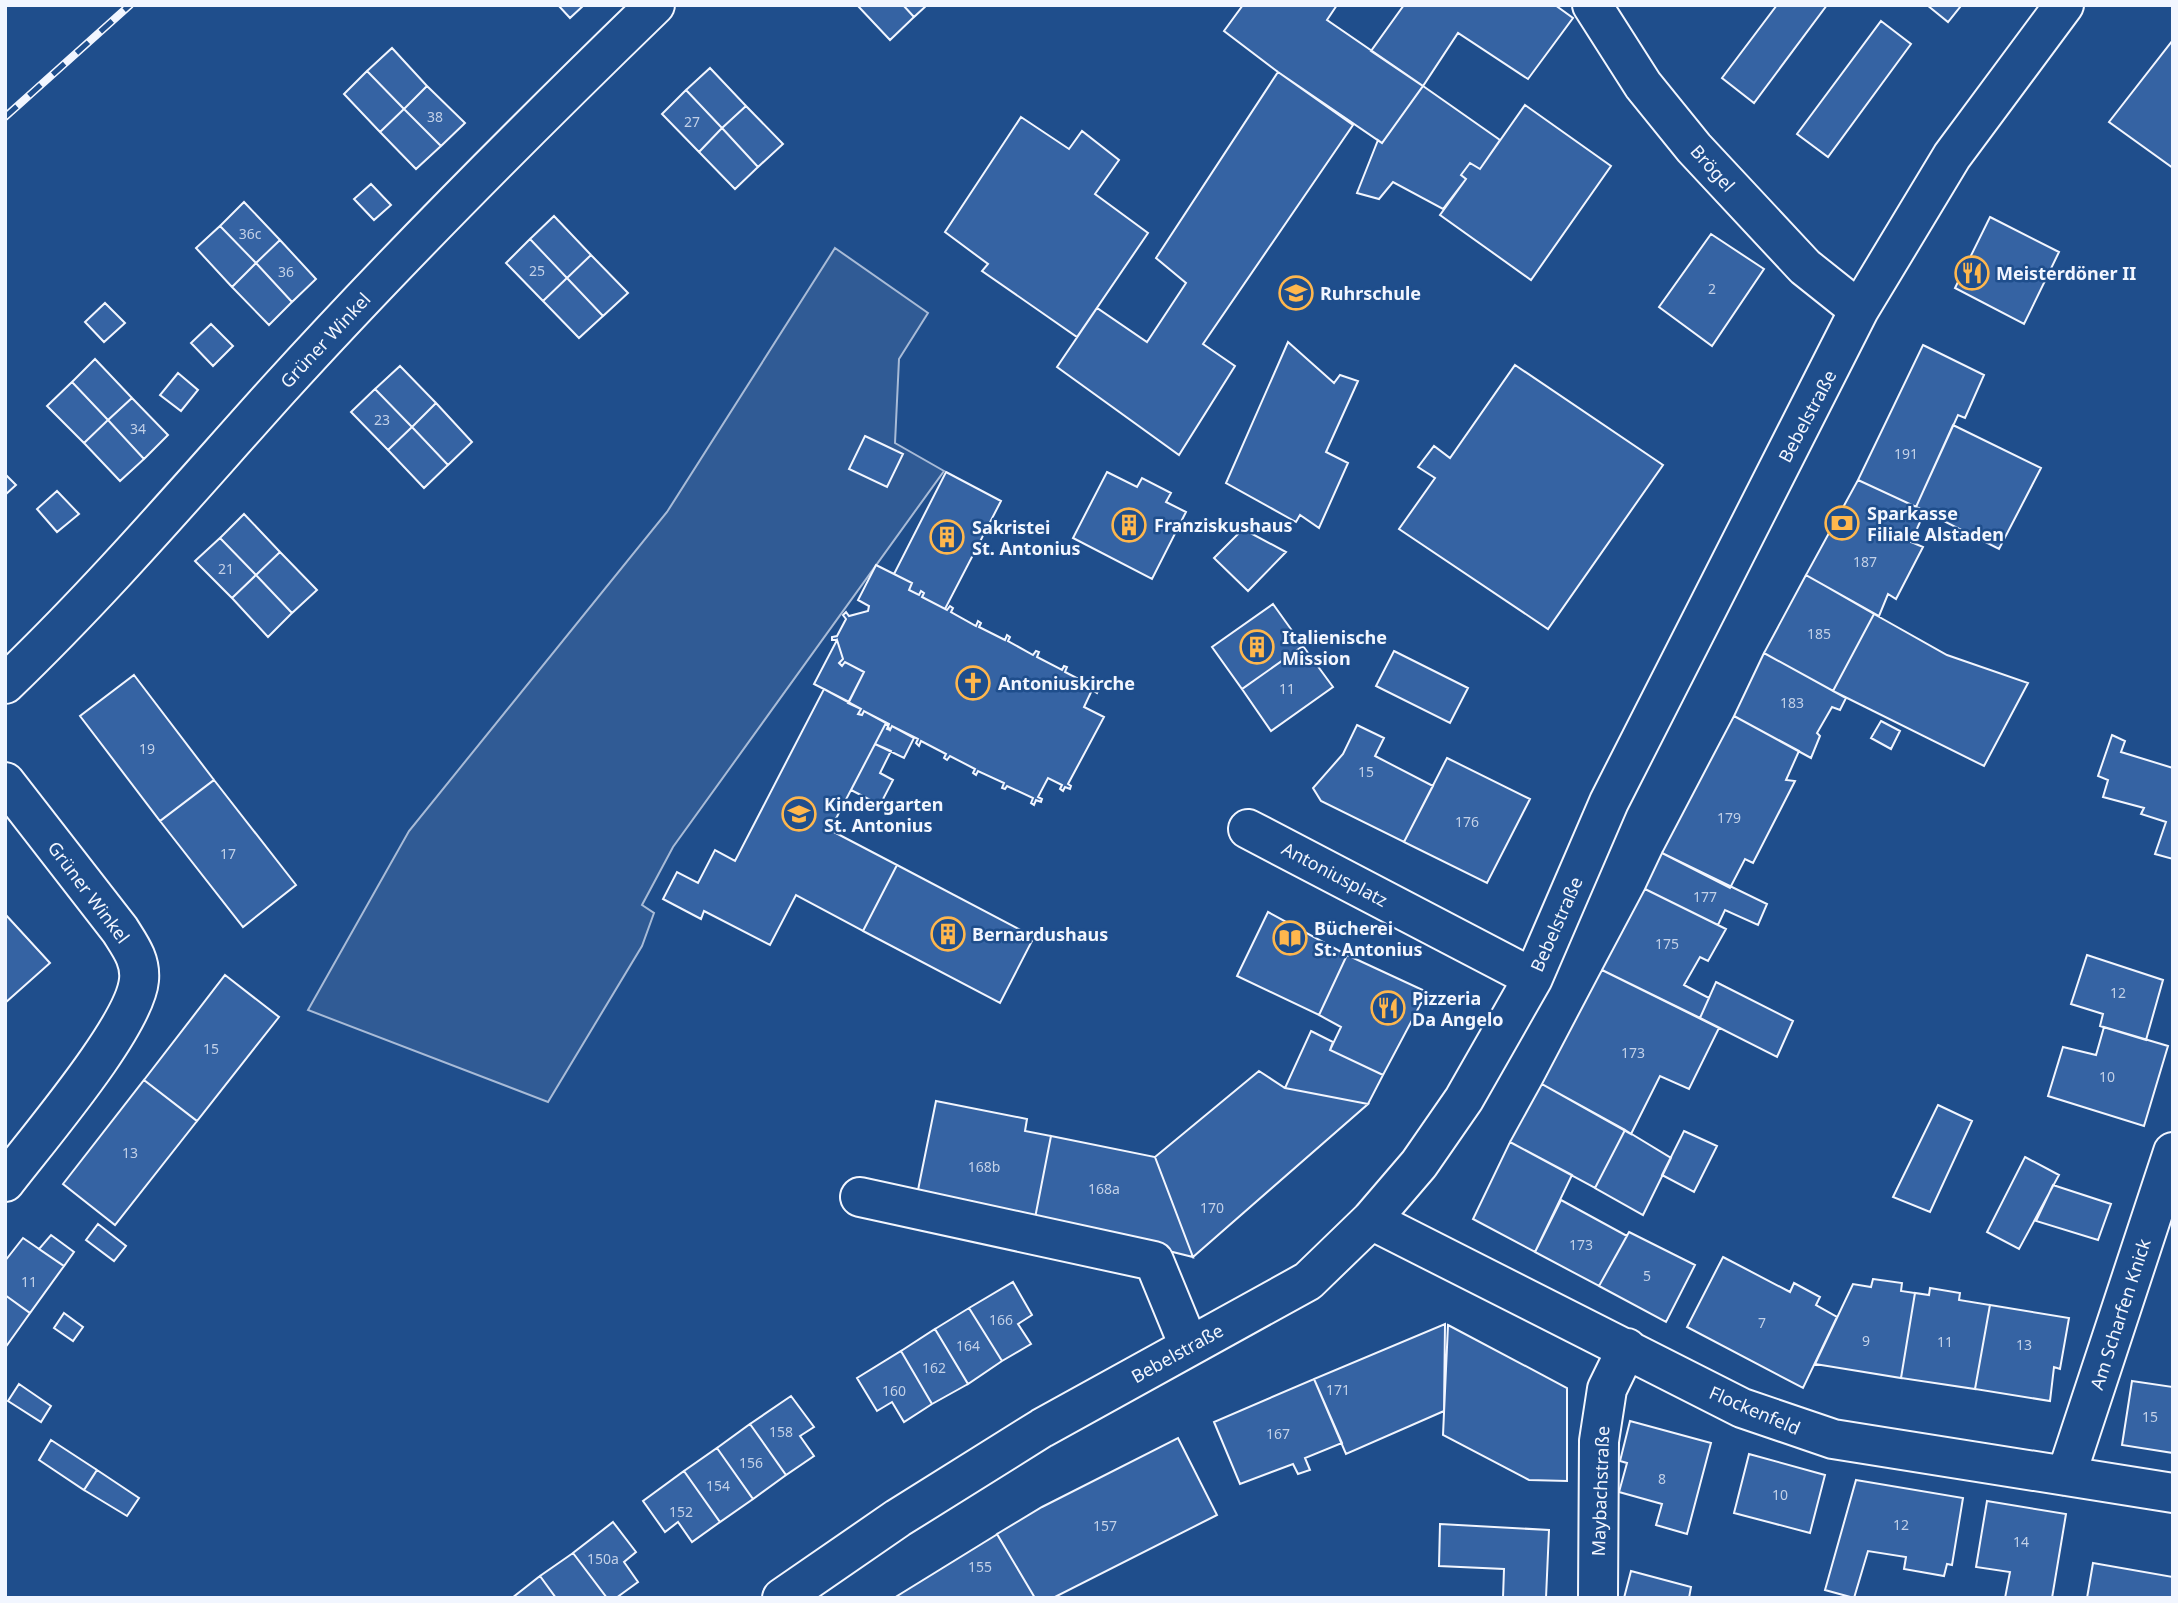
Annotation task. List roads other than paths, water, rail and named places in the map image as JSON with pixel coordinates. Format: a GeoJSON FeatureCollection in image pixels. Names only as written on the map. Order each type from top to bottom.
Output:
{"type":"FeatureCollection","features":[{"type":"Feature","properties":{"kind":"street","name":"Grüner Winkel"},"geometry":{"type":"LineString","coordinates":[[5,684],[88,602],[376,284],[540,117],[655,5]]}},
{"type":"Feature","properties":{"kind":"street","name":"Brögel"},"geometry":{"type":"LineString","coordinates":[[1592,5],[1643,85],[1694,148],[1805,267],[1859,310]]}},
{"type":"Feature","properties":{"kind":"street","name":"Bebelstraße"},"geometry":{"type":"LineString","coordinates":[[782,1598],[898,1518],[1042,1427],[1308,1281],[1371,1220],[1446,1128],[1533,978],[1609,802],[1859,310],[1952,156],[2064,5]]}},
{"type":"Feature","properties":{"kind":"street","name":"Grüner Winkel"},"geometry":{"type":"LineString","coordinates":[[5,782],[120,930],[135,953],[139,980],[123,1023],[5,1182]]}},
{"type":"Feature","properties":{"kind":"street","name":"Antoniusplatz"},"geometry":{"type":"LineString","coordinates":[[1248,829],[1533,978]]}},
{"type":"Feature","properties":{"kind":"street","name":"Am Scharfen Knick"},"geometry":{"type":"LineString","coordinates":[[2066,1476],[2173,1152]]}},
{"type":"Feature","properties":{"kind":"street"},"geometry":{"type":"LineString","coordinates":[[860,1197],[1154,1261],[1189,1346]]}},
{"type":"Feature","properties":{"kind":"street","name":"Flockenfeld"},"geometry":{"type":"LineString","coordinates":[[1371,1220],[1742,1408],[1798,1430],[1833,1439],[2173,1493]]}},
{"type":"Feature","properties":{"kind":"street","name":"Maybachstraße"},"geometry":{"type":"LineString","coordinates":[[1598,1598],[1599,1441],[1607,1389],[1627,1348]]}},
{"type":"Feature","properties":{"kind":"railway"},"geometry":{"type":"LineString","coordinates":[[5,117],[130,5]]}},
{"type":"Feature","properties":{"kind":"place","name":"Meisterdöner II"},"geometry":{"type":"Point","coordinates":[1972,273]}},
{"type":"Feature","properties":{"kind":"place","name":"Ruhrschule"},"geometry":{"type":"Point","coordinates":[1296,293]}},
{"type":"Feature","properties":{"kind":"place","name":"Sparkasse Filiale Alstaden"},"geometry":{"type":"Point","coordinates":[1842,523]}},
{"type":"Feature","properties":{"kind":"place","name":"Franziskushaus"},"geometry":{"type":"Point","coordinates":[1129,525]}},
{"type":"Feature","properties":{"kind":"place","name":"Sakristei St. Antonius"},"geometry":{"type":"Point","coordinates":[947,537]}},
{"type":"Feature","properties":{"kind":"place","name":"Italienische Mission"},"geometry":{"type":"Point","coordinates":[1257,647]}},
{"type":"Feature","properties":{"kind":"place","name":"Antoniuskirche"},"geometry":{"type":"Point","coordinates":[973,683]}},
{"type":"Feature","properties":{"kind":"place","name":"Kindergarten St. Antonius"},"geometry":{"type":"Point","coordinates":[799,814]}},
{"type":"Feature","properties":{"kind":"place","name":"Bernardushaus"},"geometry":{"type":"Point","coordinates":[948,934]}},
{"type":"Feature","properties":{"kind":"place","name":"Bücherei St. Antonius"},"geometry":{"type":"Point","coordinates":[1290,938]}},
{"type":"Feature","properties":{"kind":"place","name":"Pizzeria Da Angelo"},"geometry":{"type":"Point","coordinates":[1388,1008]}}]}
